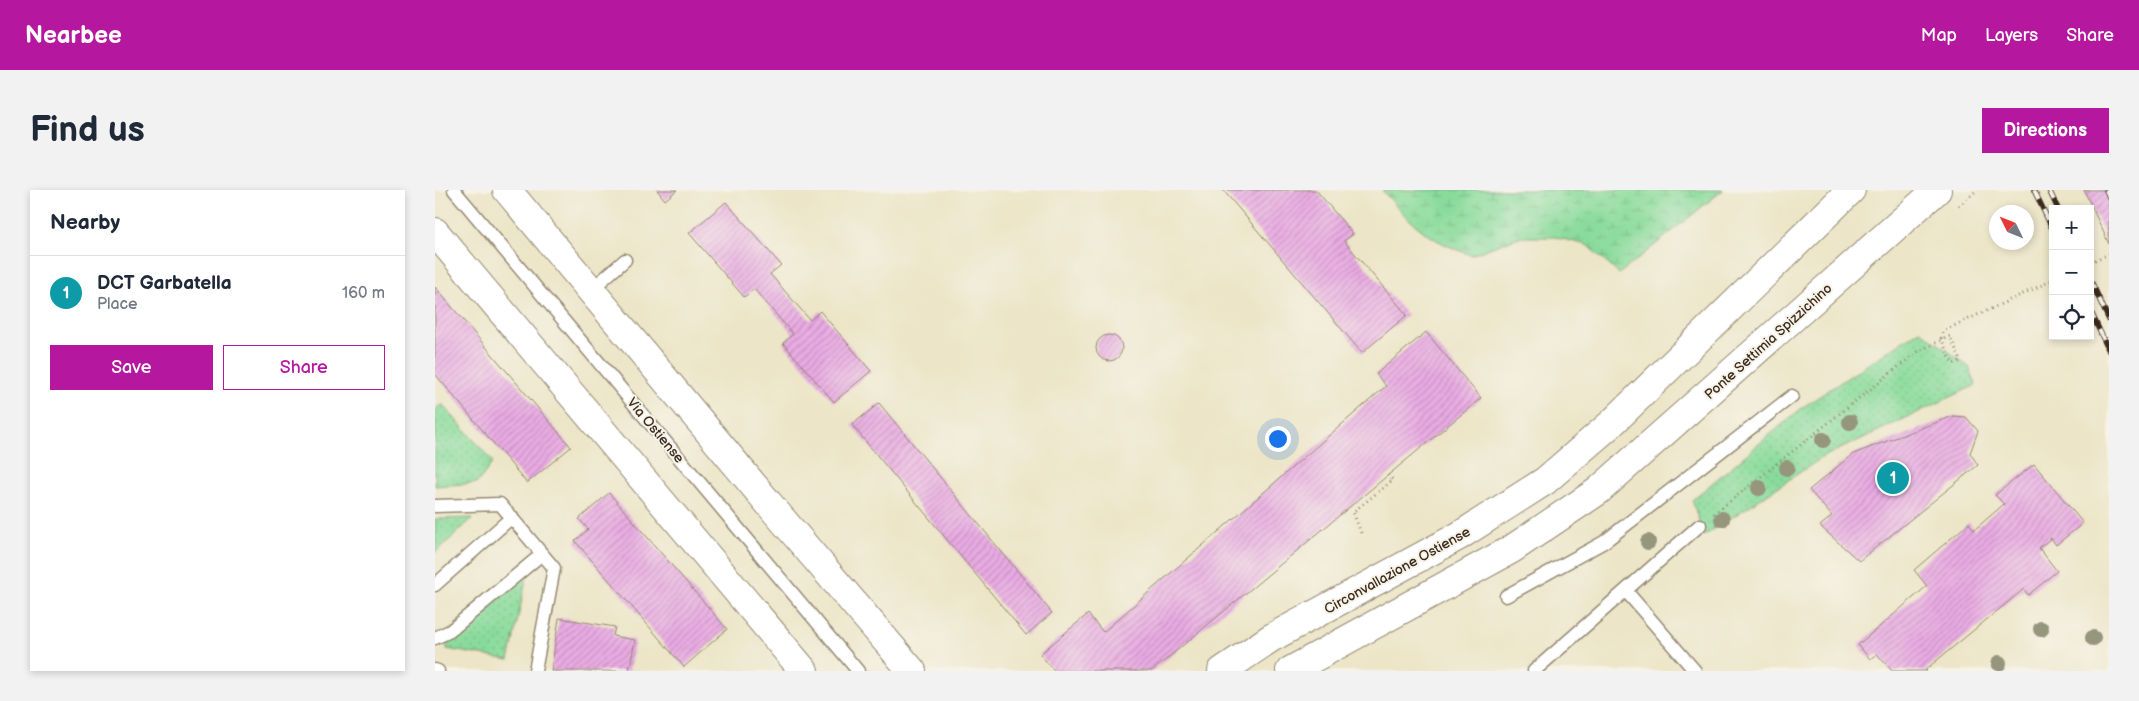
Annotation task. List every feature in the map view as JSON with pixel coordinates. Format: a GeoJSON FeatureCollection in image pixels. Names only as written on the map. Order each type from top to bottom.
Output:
{"type":"FeatureCollection","features":[{"type":"Feature","properties":{"kind":"main road"},"geometry":{"type":"LineString","coordinates":[[507,190],[913,671]]}},
{"type":"Feature","properties":{"kind":"main road","name":"Circonvallazione Ostiense"},"geometry":{"type":"LineString","coordinates":[[1222,671],[1271,638],[1504,510],[1568,463],[1612,423],[1851,190]]}},
{"type":"Feature","properties":{"kind":"main road","name":"Ponte Settimia Spizzichino"},"geometry":{"type":"LineString","coordinates":[[1290,671],[1531,538],[1598,491],[1937,190]]}},
{"type":"Feature","properties":{"kind":"main road"},"geometry":{"type":"LineString","coordinates":[[435,232],[804,671]]}},
{"type":"Feature","properties":{"kind":"lane","name":"Via Ostiense"},"geometry":{"type":"LineString","coordinates":[[454,190],[858,671]]}},
{"type":"Feature","properties":{"kind":"lane"},"geometry":{"type":"LineString","coordinates":[[591,290],[625,260]]}},
{"type":"Feature","properties":{"kind":"lane"},"geometry":{"type":"LineString","coordinates":[[1507,596],[1604,542],[1792,396]]}},
{"type":"Feature","properties":{"kind":"lane"},"geometry":{"type":"LineString","coordinates":[[435,506],[500,504],[554,568],[535,671]]}},
{"type":"Feature","properties":{"kind":"lane"},"geometry":{"type":"LineString","coordinates":[[435,584],[512,518]]}},
{"type":"Feature","properties":{"kind":"lane"},"geometry":{"type":"LineString","coordinates":[[1534,671],[1700,525]]}},
{"type":"Feature","properties":{"kind":"lane"},"geometry":{"type":"LineString","coordinates":[[435,638],[450,631],[542,554]]}},
{"type":"Feature","properties":{"kind":"lane"},"geometry":{"type":"LineString","coordinates":[[1626,591],[1695,671]]}},
{"type":"Feature","properties":{"kind":"path"},"geometry":{"type":"LineString","coordinates":[[2094,260],[2109,254]]}},
{"type":"Feature","properties":{"kind":"path"},"geometry":{"type":"LineString","coordinates":[[1700,525],[1917,352],[1942,340],[1950,336],[1961,361],[1953,364],[1942,340],[1941,338],[1943,331],[2049,282]]}},
{"type":"Feature","properties":{"kind":"path"},"geometry":{"type":"LineString","coordinates":[[1361,533],[1353,512],[1393,480],[1388,474]]}},
{"type":"Feature","properties":{"kind":"green space"},"geometry":{"type":"Polygon","coordinates":[[[1382,190],[1723,190],[1619,274],[1587,245],[1555,237],[1519,237],[1471,255],[1442,243],[1421,230],[1382,190]]]}},
{"type":"Feature","properties":{"kind":"green space"},"geometry":{"type":"Polygon","coordinates":[[[1920,330],[1969,367],[1976,385],[1823,457],[1704,536],[1692,500],[1803,407],[1920,330]]]}},
{"type":"Feature","properties":{"kind":"green space"},"geometry":{"type":"Polygon","coordinates":[[[442,404],[493,462],[477,483],[435,486],[435,410],[442,404]]]}},
{"type":"Feature","properties":{"kind":"green space"},"geometry":{"type":"Polygon","coordinates":[[[473,518],[435,553],[435,519],[473,518]]]}},
{"type":"Feature","properties":{"kind":"green space"},"geometry":{"type":"Polygon","coordinates":[[[528,571],[509,660],[447,649],[448,637],[528,571]]]}},
{"type":"Feature","properties":{"kind":"building"},"geometry":{"type":"Polygon","coordinates":[[[657,190],[677,190],[665,200],[657,190]]]}},
{"type":"Feature","properties":{"kind":"building"},"geometry":{"type":"Polygon","coordinates":[[[1223,190],[1316,190],[1353,234],[1344,241],[1407,315],[1362,353],[1223,190]]]}},
{"type":"Feature","properties":{"kind":"building"},"geometry":{"type":"Polygon","coordinates":[[[2084,190],[2109,190],[2109,244],[2094,212],[2094,205],[2091,205],[2084,190]]]}},
{"type":"Feature","properties":{"kind":"building"},"geometry":{"type":"Polygon","coordinates":[[[726,202],[781,265],[770,274],[810,320],[820,311],[871,371],[834,402],[783,343],[793,334],[754,289],[744,297],[689,233],[726,202]]]}},
{"type":"Feature","properties":{"kind":"building"},"geometry":{"type":"Polygon","coordinates":[[[435,287],[571,447],[527,483],[435,374],[435,287]]]}},
{"type":"Feature","properties":{"kind":"building"},"geometry":{"type":"Polygon","coordinates":[[[1426,332],[1481,398],[1152,671],[1054,671],[1040,654],[1088,614],[1103,632],[1386,386],[1376,374],[1426,332]]]}},
{"type":"Feature","properties":{"kind":"building"},"geometry":{"type":"Polygon","coordinates":[[[1109,335],[1118,339],[1122,348],[1118,357],[1109,361],[1100,357],[1096,348],[1100,339],[1109,335]]]}},
{"type":"Feature","properties":{"kind":"building"},"geometry":{"type":"Polygon","coordinates":[[[879,403],[1052,613],[1026,635],[852,425],[879,403]]]}},
{"type":"Feature","properties":{"kind":"building"},"geometry":{"type":"Polygon","coordinates":[[[1953,416],[1966,417],[1978,431],[1970,453],[1978,465],[1859,561],[1820,526],[1832,516],[1809,490],[1853,454],[1953,416]]]}},
{"type":"Feature","properties":{"kind":"building"},"geometry":{"type":"Polygon","coordinates":[[[2034,464],[2083,523],[2056,545],[2051,538],[2039,548],[2057,571],[2028,595],[2024,589],[1925,670],[1927,671],[1892,671],[1877,654],[1870,659],[1858,645],[1927,586],[1914,570],[1969,523],[1974,530],[2004,504],[1995,495],[2034,464]]]}},
{"type":"Feature","properties":{"kind":"building"},"geometry":{"type":"Polygon","coordinates":[[[609,493],[727,629],[684,667],[575,541],[588,529],[579,519],[609,493]]]}},
{"type":"Feature","properties":{"kind":"building"},"geometry":{"type":"Polygon","coordinates":[[[559,618],[615,627],[613,636],[635,640],[629,671],[551,671],[559,618]]]}},
{"type":"Feature","properties":{"kind":"railway"},"geometry":{"type":"LineString","coordinates":[[2034,190],[2049,222]]}},
{"type":"Feature","properties":{"kind":"railway"},"geometry":{"type":"LineString","coordinates":[[2049,190],[2056,205]]}},
{"type":"Feature","properties":{"kind":"railway"},"geometry":{"type":"LineString","coordinates":[[2106,190],[2109,197]]}},
{"type":"Feature","properties":{"kind":"railway"},"geometry":{"type":"LineString","coordinates":[[2094,288],[2109,320]]}},
{"type":"Feature","properties":{"kind":"railway"},"geometry":{"type":"LineString","coordinates":[[2094,319],[2109,351]]}},
{"type":"Feature","properties":{"kind":"place","name":"DCT Garbatella"},"geometry":{"type":"Point","coordinates":[1893,478]}}]}
